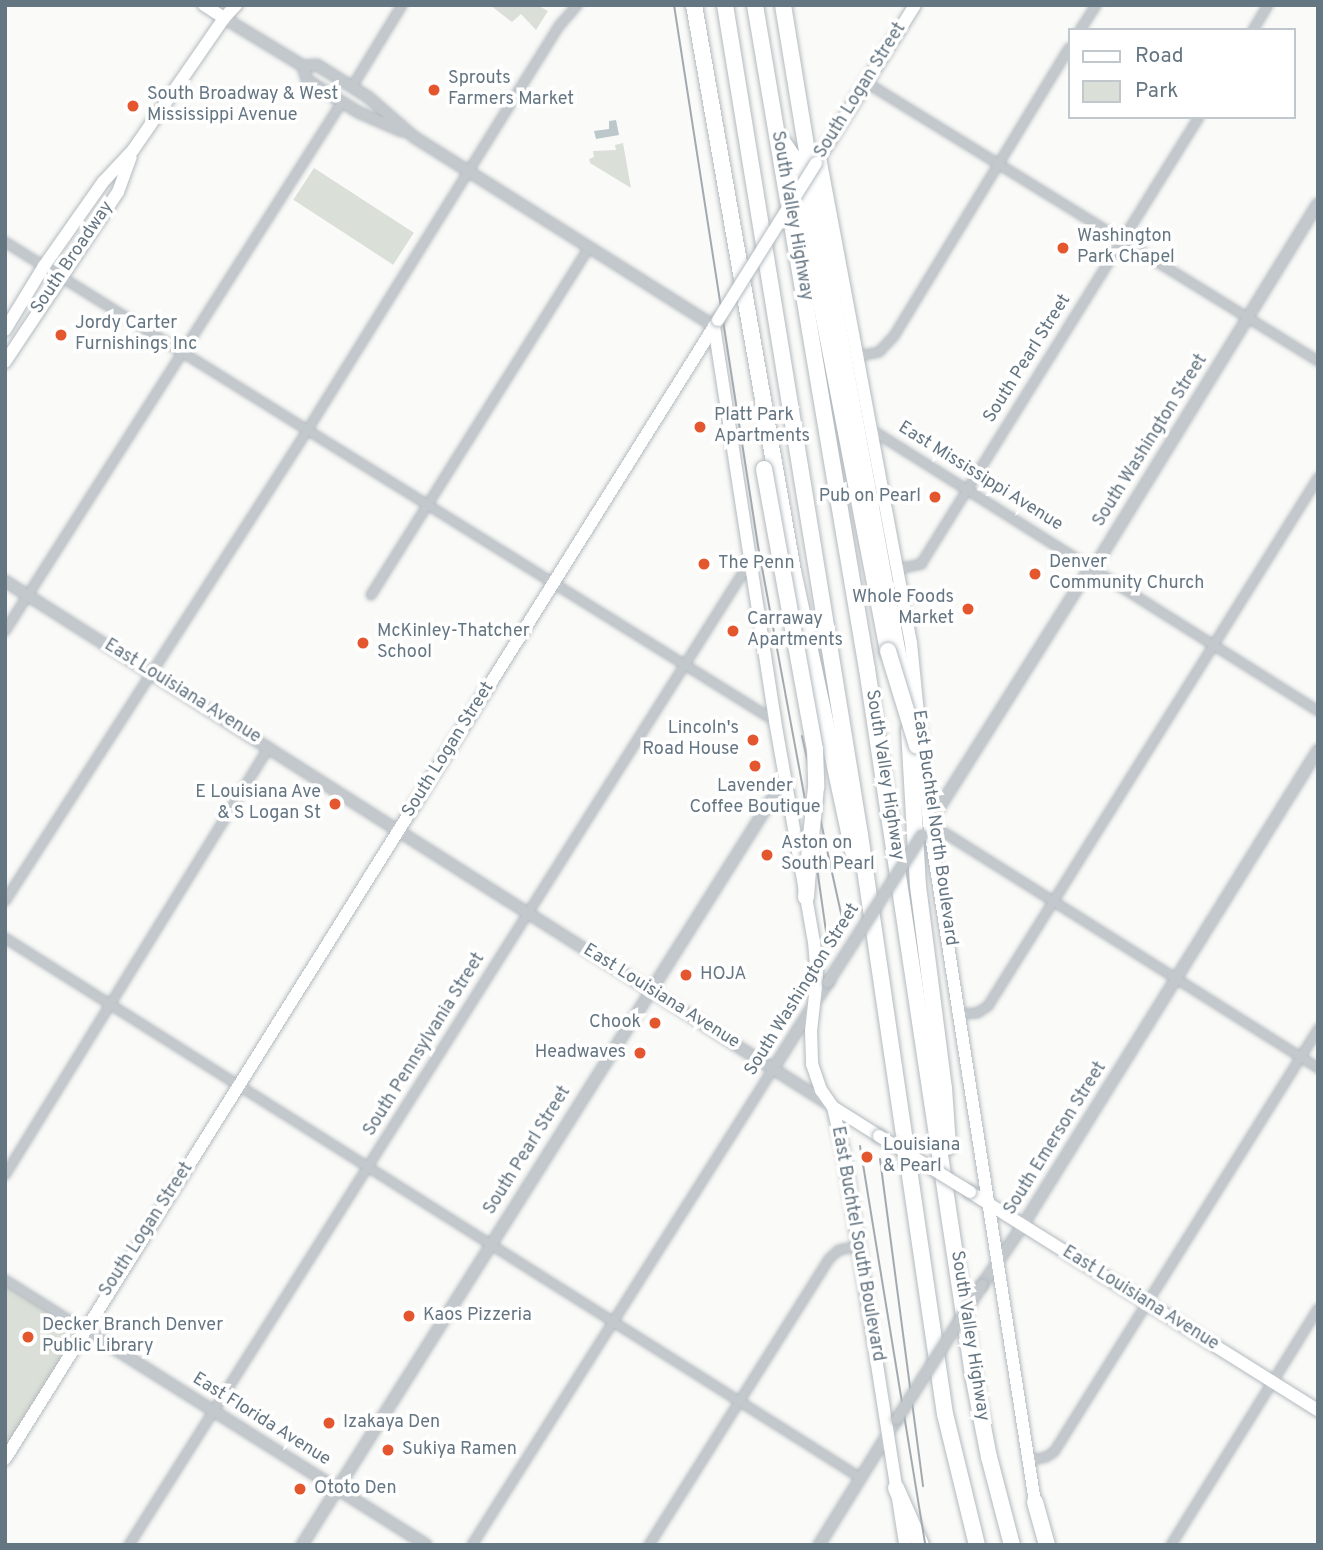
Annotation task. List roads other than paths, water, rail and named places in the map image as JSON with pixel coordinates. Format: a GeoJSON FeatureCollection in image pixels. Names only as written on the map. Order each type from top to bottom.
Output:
{"type":"FeatureCollection","features":[{"type":"Feature","properties":{"kind":"highway"},"geometry":{"type":"LineString","coordinates":[[694,5],[793,572],[882,986]]}},
{"type":"Feature","properties":{"kind":"highway","name":"South Valley Highway"},"geometry":{"type":"LineString","coordinates":[[725,5],[882,986],[945,1414],[977,1545]]}},
{"type":"Feature","properties":{"kind":"highway","name":"South Valley Highway"},"geometry":{"type":"LineString","coordinates":[[755,5],[820,378],[989,1457],[1012,1545]]}},
{"type":"Feature","properties":{"kind":"highway"},"geometry":{"type":"LineString","coordinates":[[783,5],[817,213],[903,680],[918,886],[944,1088],[954,1244]]}},
{"type":"Feature","properties":{"kind":"highway"},"geometry":{"type":"LineString","coordinates":[[776,131],[793,158],[888,651],[923,768]]}},
{"type":"Feature","properties":{"kind":"highway"},"geometry":{"type":"LineString","coordinates":[[735,246],[764,469],[815,749],[816,787],[806,897]]}},
{"type":"Feature","properties":{"kind":"highway"},"geometry":{"type":"LineString","coordinates":[[896,1488],[922,1545]]}},
{"type":"Feature","properties":{"kind":"highway"},"geometry":{"type":"LineString","coordinates":[[1035,1502],[1047,1545]]}},
{"type":"Feature","properties":{"kind":"main road"},"geometry":{"type":"LineString","coordinates":[[204,5],[231,9]]}},
{"type":"Feature","properties":{"kind":"main road","name":"South Logan Street"},"geometry":{"type":"LineString","coordinates":[[5,1459],[915,5]]}},
{"type":"Feature","properties":{"kind":"main road","name":"South Broadway"},"geometry":{"type":"LineString","coordinates":[[5,330],[44,266],[103,182],[133,150],[231,9]]}},
{"type":"Feature","properties":{"kind":"main road","name":"South Broadway"},"geometry":{"type":"LineString","coordinates":[[5,362],[118,192],[133,150]]}},
{"type":"Feature","properties":{"kind":"main road","name":"East Buchtel North Boulevard"},"geometry":{"type":"LineString","coordinates":[[818,160],[859,356],[911,643],[929,823],[1035,1502]]}},
{"type":"Feature","properties":{"kind":"main road","name":"East Buchtel South Boulevard"},"geometry":{"type":"LineString","coordinates":[[716,323],[749,563],[816,964],[817,1001],[811,1031],[812,1064],[821,1090],[833,1107],[845,1160],[905,1545]]}},
{"type":"Feature","properties":{"kind":"main road","name":"East Louisiana Avenue"},"geometry":{"type":"LineString","coordinates":[[833,1107],[1318,1410]]}},
{"type":"Feature","properties":{"kind":"street"},"geometry":{"type":"LineString","coordinates":[[307,80],[341,93],[352,87],[402,5]]}},
{"type":"Feature","properties":{"kind":"street"},"geometry":{"type":"LineString","coordinates":[[5,901],[307,430],[559,26],[577,5]]}},
{"type":"Feature","properties":{"kind":"street"},"geometry":{"type":"LineString","coordinates":[[1081,28],[1096,5]]}},
{"type":"Feature","properties":{"kind":"street"},"geometry":{"type":"LineString","coordinates":[[1254,28],[1268,5]]}},
{"type":"Feature","properties":{"kind":"street"},"geometry":{"type":"LineString","coordinates":[[231,9],[303,66],[307,80],[342,102],[414,136]]}},
{"type":"Feature","properties":{"kind":"street"},"geometry":{"type":"LineString","coordinates":[[859,356],[879,352],[890,343],[1068,50]]}},
{"type":"Feature","properties":{"kind":"street"},"geometry":{"type":"LineString","coordinates":[[303,66],[317,65],[352,87],[414,136],[469,172],[716,323]]}},
{"type":"Feature","properties":{"kind":"street"},"geometry":{"type":"LineString","coordinates":[[867,83],[1318,361]]}},
{"type":"Feature","properties":{"kind":"street"},"geometry":{"type":"LineString","coordinates":[[5,631],[184,354],[342,102]]}},
{"type":"Feature","properties":{"kind":"street","name":"South Pearl Street"},"geometry":{"type":"LineString","coordinates":[[898,569],[921,564],[1198,119]]}},
{"type":"Feature","properties":{"kind":"street","name":"South Washington Street"},"geometry":{"type":"LineString","coordinates":[[472,1545],[1091,568],[1318,204]]}},
{"type":"Feature","properties":{"kind":"street"},"geometry":{"type":"LineString","coordinates":[[5,242],[775,721]]}},
{"type":"Feature","properties":{"kind":"street"},"geometry":{"type":"LineString","coordinates":[[372,596],[589,247]]}},
{"type":"Feature","properties":{"kind":"street","name":"East Mississippi Avenue"},"geometry":{"type":"LineString","coordinates":[[872,430],[969,488],[1318,711]]}},
{"type":"Feature","properties":{"kind":"street"},"geometry":{"type":"LineString","coordinates":[[960,1014],[976,1013],[988,1006],[1318,478]]}},
{"type":"Feature","properties":{"kind":"street","name":"South Pennsylvania Street"},"geometry":{"type":"LineString","coordinates":[[129,1545],[526,912],[749,563]]}},
{"type":"Feature","properties":{"kind":"street","name":"East Louisiana Avenue"},"geometry":{"type":"LineString","coordinates":[[5,581],[833,1107]]}},
{"type":"Feature","properties":{"kind":"street"},"geometry":{"type":"LineString","coordinates":[[5,1175],[269,747]]}},
{"type":"Feature","properties":{"kind":"street","name":"South Emerson Street"},"geometry":{"type":"LineString","coordinates":[[819,1545],[982,1285],[1023,1225],[1318,750]]}},
{"type":"Feature","properties":{"kind":"street","name":"South Pearl Street"},"geometry":{"type":"LineString","coordinates":[[302,1545],[785,778]]}},
{"type":"Feature","properties":{"kind":"street"},"geometry":{"type":"LineString","coordinates":[[929,823],[1318,1068]]}},
{"type":"Feature","properties":{"kind":"street"},"geometry":{"type":"LineString","coordinates":[[5,938],[861,1478]]}},
{"type":"Feature","properties":{"kind":"street"},"geometry":{"type":"LineString","coordinates":[[1027,1461],[1046,1457],[1054,1452],[1318,1030]]}},
{"type":"Feature","properties":{"kind":"street"},"geometry":{"type":"LineString","coordinates":[[649,1545],[829,1259],[839,1250],[859,1246]]}},
{"type":"Feature","properties":{"kind":"street","name":"East Florida Avenue"},"geometry":{"type":"LineString","coordinates":[[5,1280],[426,1545]]}},
{"type":"Feature","properties":{"kind":"street"},"geometry":{"type":"LineString","coordinates":[[1171,1545],[1318,1309]]}},
{"type":"Feature","properties":{"kind":"street"},"geometry":{"type":"LineString","coordinates":[[1035,1502],[1055,1545]]}},
{"type":"Feature","properties":{"kind":"tram line"},"geometry":{"type":"LineString","coordinates":[[674,5],[758,546],[814,847],[829,953]]}},
{"type":"Feature","properties":{"kind":"tram line"},"geometry":{"type":"LineString","coordinates":[[802,736],[845,931]]}},
{"type":"Feature","properties":{"kind":"tram line"},"geometry":{"type":"LineString","coordinates":[[860,1146],[925,1545]]}},
{"type":"Feature","properties":{"kind":"tram line"},"geometry":{"type":"LineString","coordinates":[[880,1159],[923,1486]]}},
{"type":"Feature","properties":{"kind":"place","name":"Sprouts Farmers Market"},"geometry":{"type":"Point","coordinates":[434,90]}},
{"type":"Feature","properties":{"kind":"place","name":"South Broadway & West Mississippi Avenue"},"geometry":{"type":"Point","coordinates":[133,106]}},
{"type":"Feature","properties":{"kind":"place","name":"Washington Park Chapel"},"geometry":{"type":"Point","coordinates":[1063,248]}},
{"type":"Feature","properties":{"kind":"place","name":"Jordy Carter Furnishings Inc"},"geometry":{"type":"Point","coordinates":[61,335]}},
{"type":"Feature","properties":{"kind":"place","name":"Platt Park Apartments"},"geometry":{"type":"Point","coordinates":[700,427]}},
{"type":"Feature","properties":{"kind":"place","name":"Pub on Pearl"},"geometry":{"type":"Point","coordinates":[935,497]}},
{"type":"Feature","properties":{"kind":"place","name":"The Penn"},"geometry":{"type":"Point","coordinates":[704,564]}},
{"type":"Feature","properties":{"kind":"place","name":"Denver Community Church"},"geometry":{"type":"Point","coordinates":[1035,574]}},
{"type":"Feature","properties":{"kind":"place","name":"Whole Foods Market"},"geometry":{"type":"Point","coordinates":[968,609]}},
{"type":"Feature","properties":{"kind":"place","name":"Carraway Apartments"},"geometry":{"type":"Point","coordinates":[733,631]}},
{"type":"Feature","properties":{"kind":"place","name":"McKinley-Thatcher School"},"geometry":{"type":"Point","coordinates":[363,643]}},
{"type":"Feature","properties":{"kind":"place","name":"Lincoln's Road House"},"geometry":{"type":"Point","coordinates":[753,740]}},
{"type":"Feature","properties":{"kind":"place","name":"Lavender Coffee Boutique"},"geometry":{"type":"Point","coordinates":[755,766]}},
{"type":"Feature","properties":{"kind":"place","name":"E Louisiana Ave & S Logan St"},"geometry":{"type":"Point","coordinates":[335,804]}},
{"type":"Feature","properties":{"kind":"place","name":"Aston on South Pearl"},"geometry":{"type":"Point","coordinates":[767,855]}},
{"type":"Feature","properties":{"kind":"place","name":"HOJA"},"geometry":{"type":"Point","coordinates":[686,975]}},
{"type":"Feature","properties":{"kind":"place","name":"Chook"},"geometry":{"type":"Point","coordinates":[655,1023]}},
{"type":"Feature","properties":{"kind":"place","name":"Headwaves"},"geometry":{"type":"Point","coordinates":[640,1053]}},
{"type":"Feature","properties":{"kind":"place","name":"Louisiana & Pearl"},"geometry":{"type":"Point","coordinates":[867,1157]}},
{"type":"Feature","properties":{"kind":"place","name":"Kaos Pizzeria"},"geometry":{"type":"Point","coordinates":[409,1316]}},
{"type":"Feature","properties":{"kind":"place","name":"Decker Branch Denver Public Library"},"geometry":{"type":"Point","coordinates":[28,1337]}},
{"type":"Feature","properties":{"kind":"place","name":"Izakaya Den"},"geometry":{"type":"Point","coordinates":[329,1423]}},
{"type":"Feature","properties":{"kind":"place","name":"Sukiya Ramen"},"geometry":{"type":"Point","coordinates":[388,1450]}},
{"type":"Feature","properties":{"kind":"place","name":"Ototo Den"},"geometry":{"type":"Point","coordinates":[300,1489]}}]}
